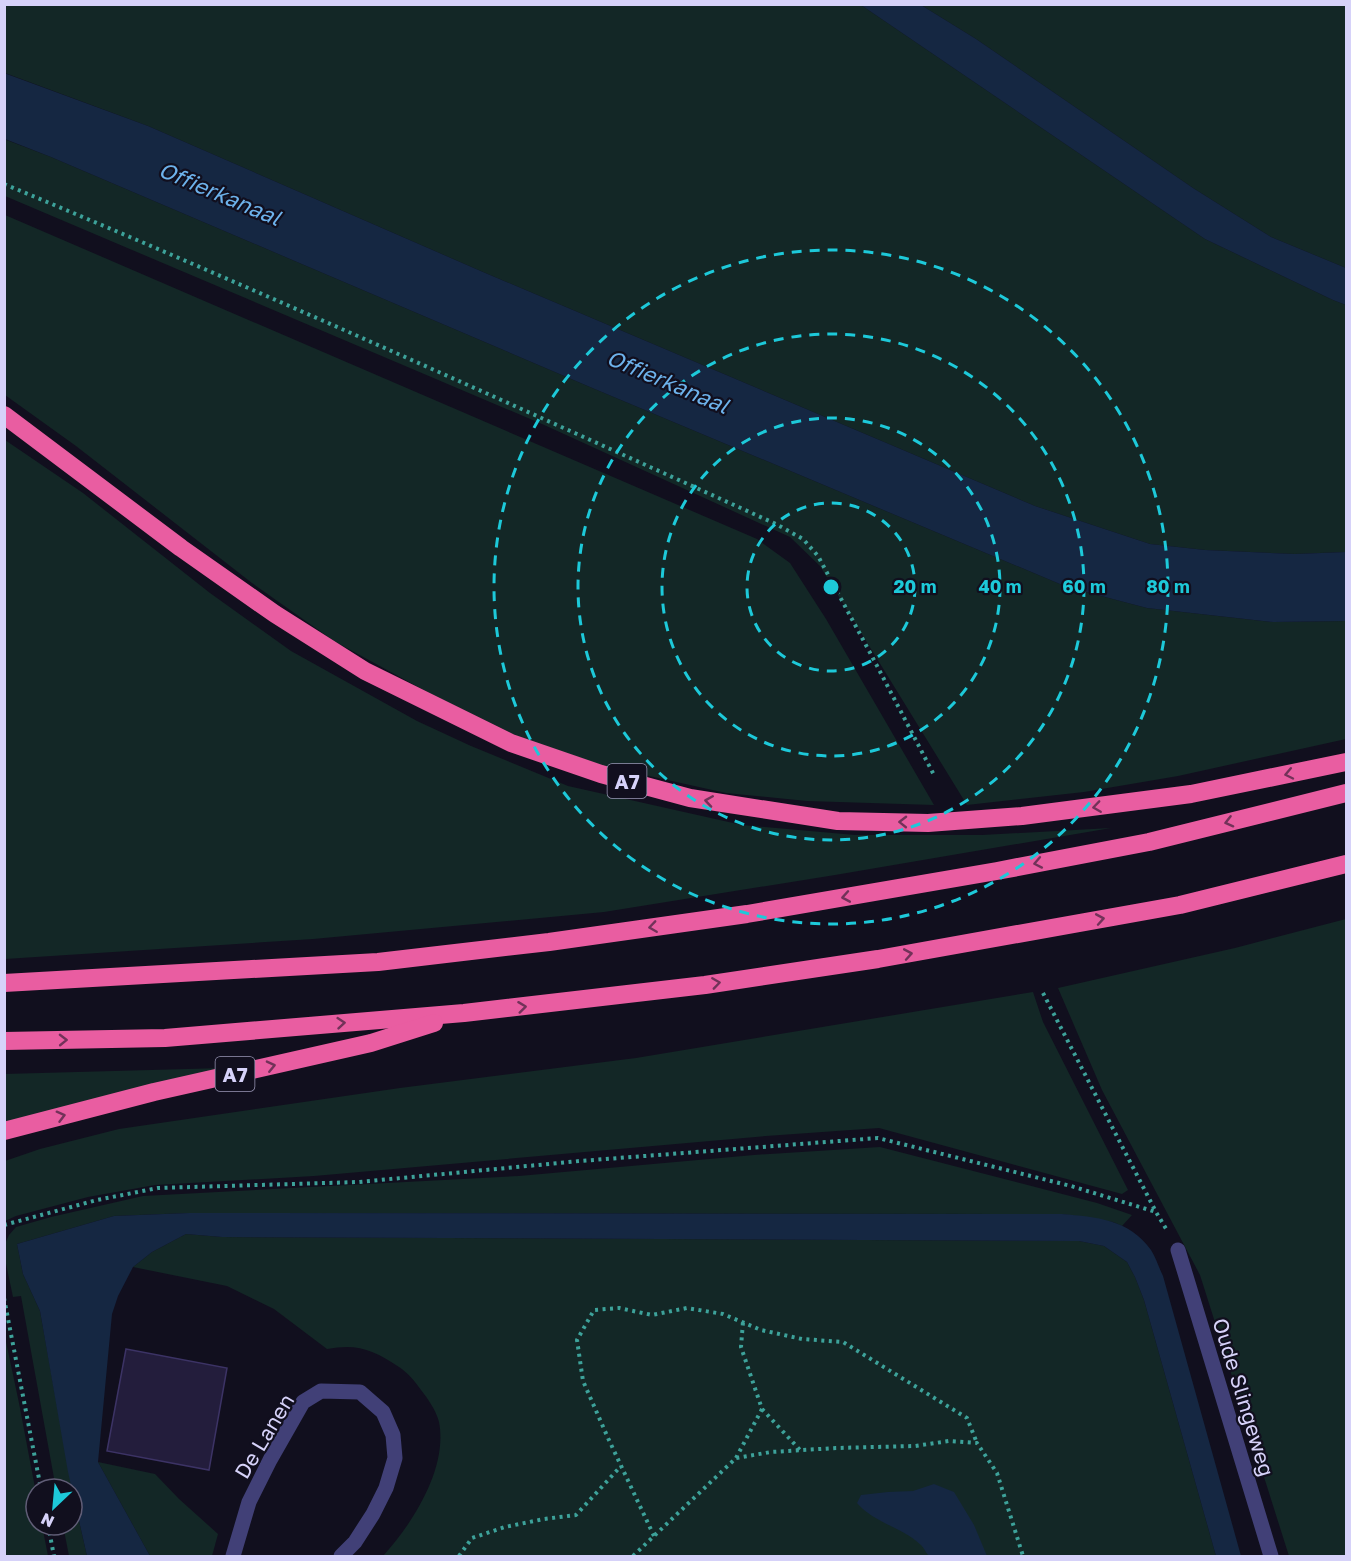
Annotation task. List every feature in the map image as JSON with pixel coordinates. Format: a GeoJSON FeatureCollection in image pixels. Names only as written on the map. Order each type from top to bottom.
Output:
{"type":"FeatureCollection","features":[{"type":"Feature","properties":{"kind":"highway","name":"A7"},"geometry":{"type":"LineString","coordinates":[[4,415],[181,548],[275,614],[365,671],[511,743],[601,774],[690,798],[838,821],[928,823],[1022,816],[1191,794],[1347,762]]}},
{"type":"Feature","properties":{"kind":"highway"},"geometry":{"type":"LineString","coordinates":[[4,983],[378,962],[549,942],[736,916],[1149,842],[1347,793]]}},
{"type":"Feature","properties":{"kind":"highway","name":"A7"},"geometry":{"type":"LineString","coordinates":[[4,1041],[165,1038],[464,1013],[705,985],[878,959],[1180,905],[1347,864]]}},
{"type":"Feature","properties":{"kind":"highway","name":"A7"},"geometry":{"type":"LineString","coordinates":[[4,1131],[154,1092],[371,1043],[464,1013]]}},
{"type":"Feature","properties":{"kind":"street","name":"Oude Slingeweg"},"geometry":{"type":"LineString","coordinates":[[1178,1250],[1270,1557]]}},
{"type":"Feature","properties":{"kind":"street","name":"De Lanen"},"geometry":{"type":"LineString","coordinates":[[233,1557],[249,1502],[303,1402],[321,1391],[360,1392],[383,1412],[393,1435],[395,1458],[386,1488],[373,1514],[355,1542],[341,1557]]}},
{"type":"Feature","properties":{"kind":"path"},"geometry":{"type":"LineString","coordinates":[[4,183],[249,288],[553,423],[776,524],[803,539],[818,556],[934,776]]}},
{"type":"Feature","properties":{"kind":"path"},"geometry":{"type":"LineString","coordinates":[[4,1225],[97,1200],[158,1188],[359,1182],[580,1161],[878,1138],[1071,1186],[1156,1212],[1043,993]]}},
{"type":"Feature","properties":{"kind":"path"},"geometry":{"type":"LineString","coordinates":[[4,1298],[39,1477]]}},
{"type":"Feature","properties":{"kind":"path"},"geometry":{"type":"LineString","coordinates":[[654,1536],[583,1381],[577,1340],[594,1310],[619,1308],[652,1315],[687,1308],[723,1314],[761,1330],[802,1339],[843,1342],[968,1418],[977,1443],[997,1473],[1023,1557]]}},
{"type":"Feature","properties":{"kind":"path"},"geometry":{"type":"LineString","coordinates":[[743,1322],[741,1347],[762,1409],[800,1450]]}},
{"type":"Feature","properties":{"kind":"path"},"geometry":{"type":"LineString","coordinates":[[633,1557],[736,1458],[762,1409]]}},
{"type":"Feature","properties":{"kind":"path"},"geometry":{"type":"LineString","coordinates":[[736,1458],[800,1450],[915,1446],[949,1441],[977,1443]]}},
{"type":"Feature","properties":{"kind":"path"},"geometry":{"type":"LineString","coordinates":[[459,1557],[472,1538],[505,1527],[576,1515],[621,1466]]}},
{"type":"Feature","properties":{"kind":"path"},"geometry":{"type":"LineString","coordinates":[[50,1537],[54,1557]]}},
{"type":"Feature","properties":{"kind":"green space"},"geometry":{"type":"Polygon","coordinates":[[[4,5],[861,5],[1205,239],[1346,305],[1346,552],[1295,554],[1205,550],[1150,544],[1035,506],[483,272],[148,126],[5,73],[4,5]]]}},
{"type":"Feature","properties":{"kind":"green space"},"geometry":{"type":"Polygon","coordinates":[[[921,5],[1346,5],[1346,268],[1271,237],[1193,188],[976,39],[921,5]]]}},
{"type":"Feature","properties":{"kind":"green space"},"geometry":{"type":"Polygon","coordinates":[[[4,139],[1067,587],[1147,608],[1272,622],[1346,621],[1346,739],[1178,776],[1084,792],[967,805],[820,566],[790,537],[542,424],[5,196],[4,139]]]}},
{"type":"Feature","properties":{"kind":"green space"},"geometry":{"type":"Polygon","coordinates":[[[5,215],[757,539],[790,563],[826,619],[934,805],[807,801],[726,793],[604,766],[519,737],[431,694],[334,641],[252,583],[76,446],[5,395],[5,215]]]}},
{"type":"Feature","properties":{"kind":"green space"},"geometry":{"type":"Polygon","coordinates":[[[5,440],[83,493],[210,593],[291,651],[417,721],[568,786],[742,825],[855,835],[982,835],[1111,828],[604,912],[313,939],[5,959],[5,440]]]}},
{"type":"Feature","properties":{"kind":"green space"},"geometry":{"type":"Polygon","coordinates":[[[1346,919],[1346,1556],[1289,1556],[1200,1275],[1102,1090],[1058,988],[1235,948],[1346,919]]]}},
{"type":"Feature","properties":{"kind":"green space"},"geometry":{"type":"Polygon","coordinates":[[[1033,992],[1043,1022],[1128,1190],[1122,1194],[879,1128],[314,1176],[155,1185],[88,1197],[5,1221],[5,1161],[40,1149],[119,1129],[400,1088],[636,1058],[1033,992]]]}},
{"type":"Feature","properties":{"kind":"green space"},"geometry":{"type":"Polygon","coordinates":[[[224,1068],[5,1125],[4,1074],[224,1068]]]}},
{"type":"Feature","properties":{"kind":"green space"},"geometry":{"type":"Polygon","coordinates":[[[880,1147],[1097,1203],[1132,1215],[1122,1226],[1113,1222],[1062,1214],[189,1213],[114,1216],[17,1244],[23,1274],[40,1311],[70,1477],[54,1477],[21,1296],[13,1297],[5,1259],[4,1246],[16,1227],[143,1196],[519,1176],[754,1155],[880,1147]]]}},
{"type":"Feature","properties":{"kind":"green space"},"geometry":{"type":"Polygon","coordinates":[[[186,1234],[222,1237],[1079,1241],[1104,1246],[1127,1262],[1144,1300],[1216,1556],[383,1556],[406,1528],[426,1494],[433,1476],[440,1440],[439,1422],[432,1405],[406,1372],[373,1352],[347,1347],[327,1349],[274,1309],[227,1286],[133,1267],[152,1252],[186,1234]]]}},
{"type":"Feature","properties":{"kind":"green space"},"geometry":{"type":"Polygon","coordinates":[[[5,1337],[33,1477],[24,1477],[24,1537],[44,1537],[48,1556],[5,1556],[5,1337]]]}},
{"type":"Feature","properties":{"kind":"green space"},"geometry":{"type":"Polygon","coordinates":[[[98,1462],[155,1474],[218,1534],[212,1556],[150,1556],[98,1462]]]}},
{"type":"Feature","properties":{"kind":"green space"},"geometry":{"type":"Polygon","coordinates":[[[65,1537],[83,1537],[87,1556],[69,1556],[65,1537]]]}},
{"type":"Feature","properties":{"kind":"water"},"geometry":{"type":"Polygon","coordinates":[[[861,5],[921,5],[976,39],[1193,188],[1271,237],[1346,268],[1346,305],[1205,239],[861,5]]]}},
{"type":"Feature","properties":{"kind":"water","name":"Offierkanaal"},"geometry":{"type":"Polygon","coordinates":[[[4,73],[148,126],[483,272],[1035,506],[1150,544],[1205,550],[1295,554],[1346,552],[1346,621],[1273,622],[1147,608],[1067,587],[5,139],[4,73]]]}},
{"type":"Feature","properties":{"kind":"water"},"geometry":{"type":"Polygon","coordinates":[[[189,1213],[1062,1214],[1111,1222],[1133,1232],[1142,1240],[1153,1253],[1163,1276],[1241,1556],[1216,1556],[1144,1300],[1127,1262],[1104,1246],[1079,1241],[222,1237],[186,1234],[152,1252],[133,1267],[118,1296],[112,1314],[98,1462],[150,1556],[87,1556],[83,1537],[84,1477],[69,1477],[40,1311],[23,1274],[17,1244],[114,1216],[189,1213]]]}},
{"type":"Feature","properties":{"kind":"water"},"geometry":{"type":"Polygon","coordinates":[[[934,1484],[954,1492],[974,1525],[987,1556],[929,1556],[913,1539],[864,1510],[857,1503],[861,1495],[913,1491],[934,1484]]]}},
{"type":"Feature","properties":{"kind":"building"},"geometry":{"type":"Polygon","coordinates":[[[126,1349],[227,1368],[209,1470],[107,1451],[126,1349]]]}}]}
